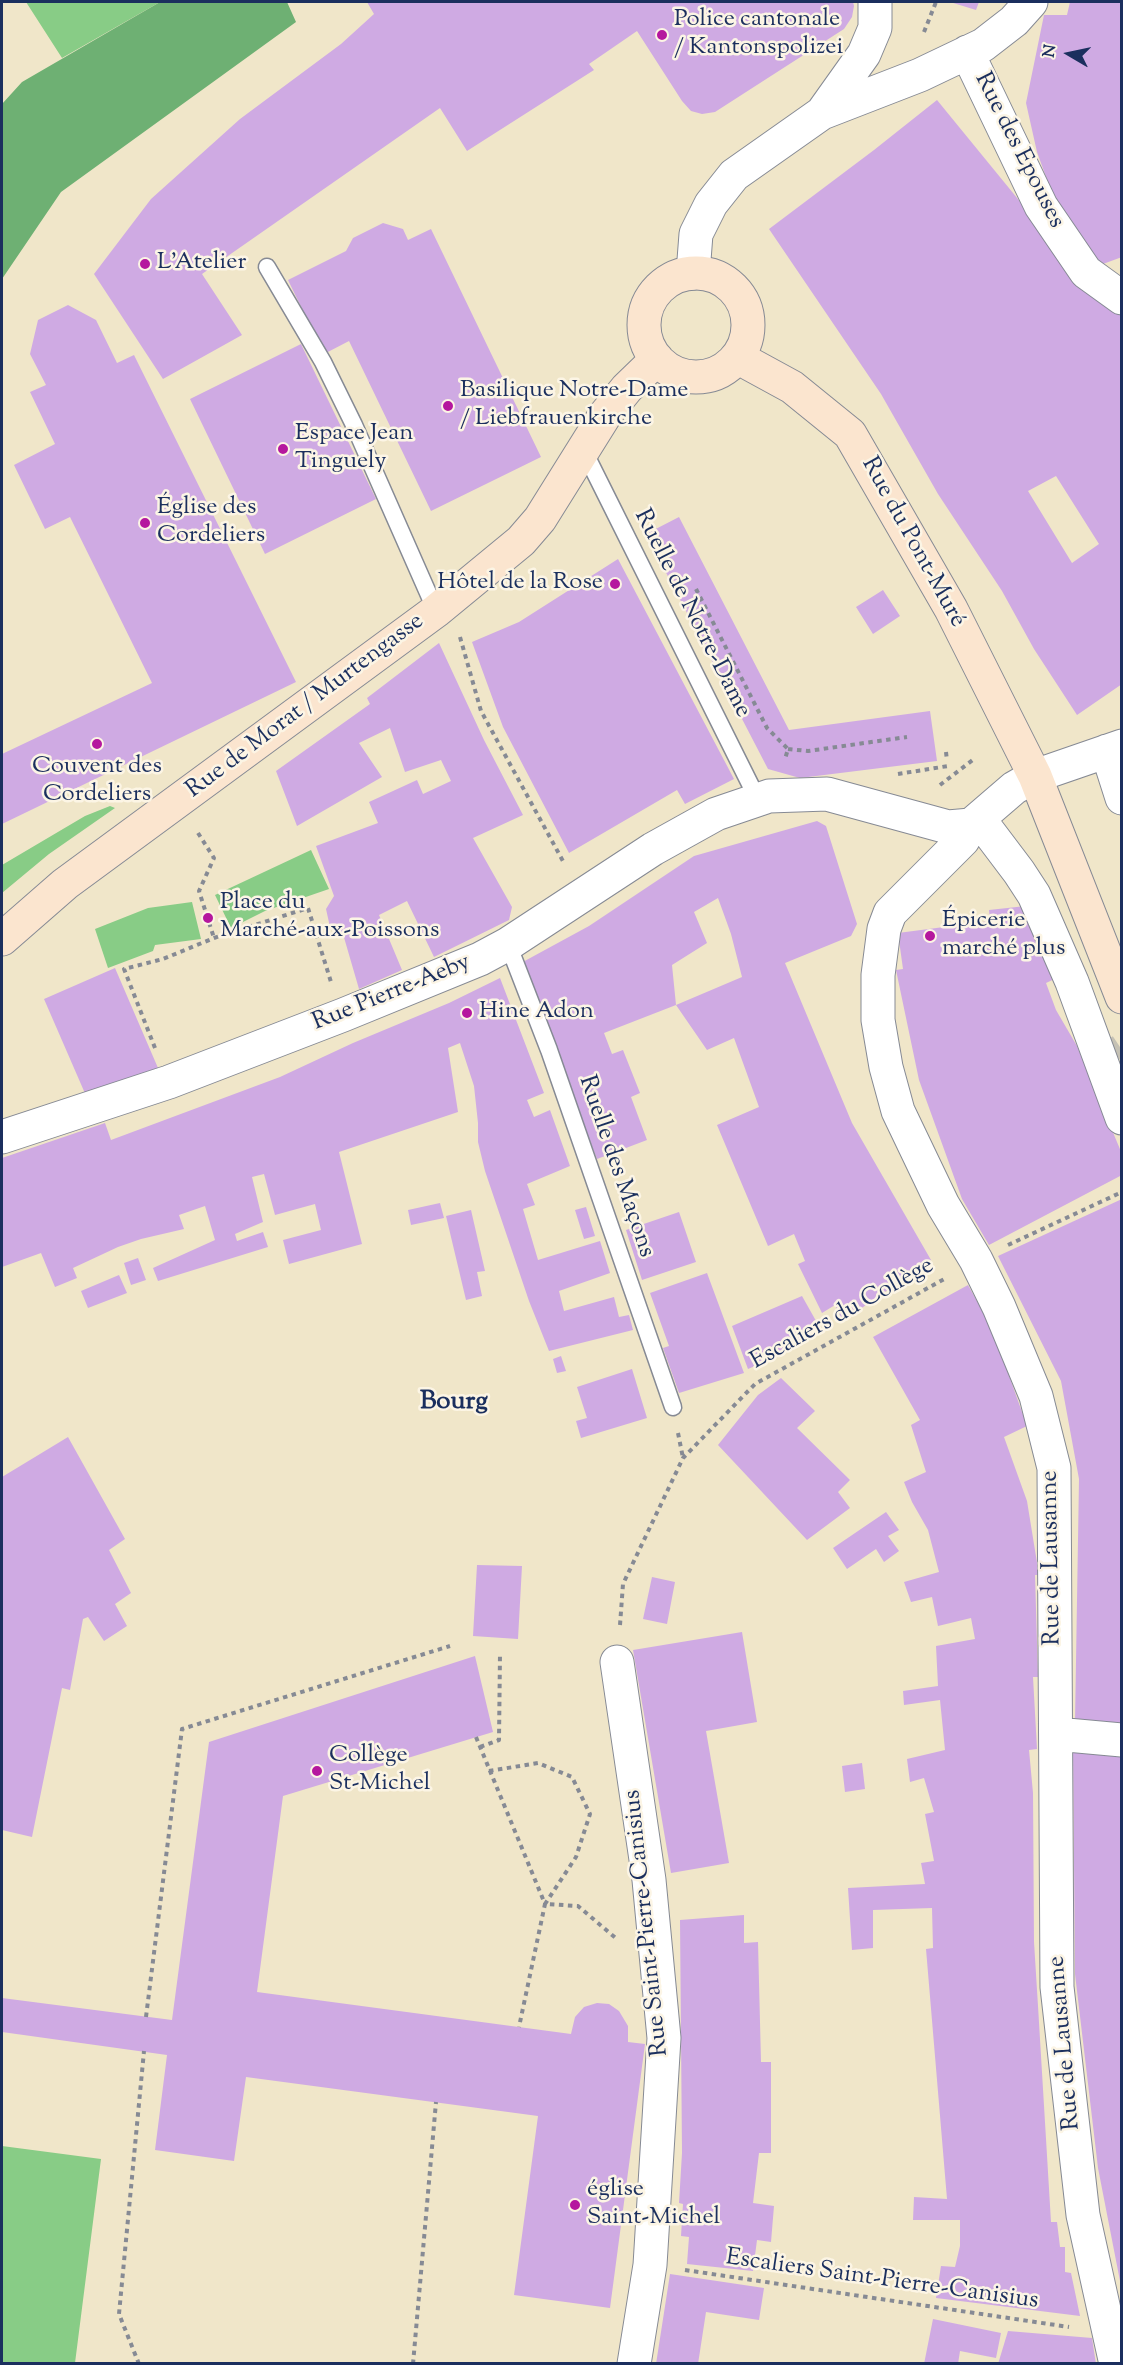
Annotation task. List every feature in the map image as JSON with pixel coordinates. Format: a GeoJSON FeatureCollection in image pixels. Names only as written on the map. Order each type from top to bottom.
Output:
{"type":"FeatureCollection","features":[{"type":"Feature","properties":{"kind":"main road"},"geometry":{"type":"LineString","coordinates":[[693,273],[710,274],[726,282],[738,293],[746,309],[748,326],[745,342],[737,357],[723,369],[707,376],[689,377],[671,371],[651,352],[645,335],[645,315],[653,296],[667,282],[693,273]]}},
{"type":"Feature","properties":{"kind":"main road","name":"Rue du Pont-Muré"},"geometry":{"type":"LineString","coordinates":[[737,357],[792,387],[850,434],[951,609],[1035,776],[1122,997]]}},
{"type":"Feature","properties":{"kind":"main road","name":"Rue de Morat / Murtengasse"},"geometry":{"type":"LineString","coordinates":[[2,939],[65,884],[436,611],[521,541],[540,519],[605,415],[627,388],[657,359]]}},
{"type":"Feature","properties":{"kind":"street"},"geometry":{"type":"LineString","coordinates":[[822,113],[864,54],[875,28],[874,2]]}},
{"type":"Feature","properties":{"kind":"street"},"geometry":{"type":"LineString","coordinates":[[693,273],[696,234],[711,204],[734,175],[822,113],[920,75],[983,45],[1014,21],[1031,2]]}},
{"type":"Feature","properties":{"kind":"street","name":"Rue des Epouses"},"geometry":{"type":"LineString","coordinates":[[968,52],[1041,206],[1086,272],[1122,298]]}},
{"type":"Feature","properties":{"kind":"street"},"geometry":{"type":"LineString","coordinates":[[1114,749],[1122,798]]}},
{"type":"Feature","properties":{"kind":"street","name":"Rue de Lausanne"},"geometry":{"type":"LineString","coordinates":[[1112,2323],[1083,2215],[1057,1987],[1054,1468],[1036,1396],[999,1307],[976,1260],[943,1205],[898,1111],[886,1067],[879,1020],[878,975],[884,928],[890,913],[963,840],[975,822],[1014,788],[1035,776],[1114,749]]}},
{"type":"Feature","properties":{"kind":"street","name":"Rue Pierre-Aeby"},"geometry":{"type":"LineString","coordinates":[[2,1137],[169,1082],[480,959],[508,944],[653,849],[716,814],[769,796],[827,794],[948,827],[975,822]]}},
{"type":"Feature","properties":{"kind":"street"},"geometry":{"type":"LineString","coordinates":[[975,822],[1019,872],[1034,895],[1071,982],[1109,1058],[1122,1118]]}},
{"type":"Feature","properties":{"kind":"street","name":"Rue Saint-Pierre-Canisius"},"geometry":{"type":"LineString","coordinates":[[617,1662],[649,1880],[664,2038],[650,2265],[634,2364]]}},
{"type":"Feature","properties":{"kind":"street"},"geometry":{"type":"LineString","coordinates":[[1056,1734],[1122,1740]]}},
{"type":"Feature","properties":{"kind":"lane"},"geometry":{"type":"LineString","coordinates":[[267,267],[323,362],[349,414],[436,611]]}},
{"type":"Feature","properties":{"kind":"lane","name":"Ruelle de Notre-Dame"},"geometry":{"type":"LineString","coordinates":[[582,449],[758,800]]}},
{"type":"Feature","properties":{"kind":"lane","name":"Ruelle des Maçons"},"geometry":{"type":"LineString","coordinates":[[508,944],[557,1072],[673,1407]]}},
{"type":"Feature","properties":{"kind":"path"},"geometry":{"type":"LineString","coordinates":[[696,589],[767,728],[788,749],[808,751],[907,737]]}},
{"type":"Feature","properties":{"kind":"path"},"geometry":{"type":"LineString","coordinates":[[460,636],[481,711],[582,896]]}},
{"type":"Feature","properties":{"kind":"path"},"geometry":{"type":"LineString","coordinates":[[784,765],[788,749]]}},
{"type":"Feature","properties":{"kind":"path"},"geometry":{"type":"LineString","coordinates":[[946,752],[947,761]]}},
{"type":"Feature","properties":{"kind":"path"},"geometry":{"type":"LineString","coordinates":[[939,768],[948,766]]}},
{"type":"Feature","properties":{"kind":"path"},"geometry":{"type":"LineString","coordinates":[[191,824],[214,858],[199,891],[214,938]]}},
{"type":"Feature","properties":{"kind":"path"},"geometry":{"type":"LineString","coordinates":[[169,1082],[134,999],[124,969],[163,958],[214,938],[308,908],[343,1015]]}},
{"type":"Feature","properties":{"kind":"path","name":"Escaliers du Collège"},"geometry":{"type":"LineString","coordinates":[[617,1662],[623,1584],[683,1458],[755,1384],[976,1260],[1122,1192]]}},
{"type":"Feature","properties":{"kind":"path"},"geometry":{"type":"LineString","coordinates":[[146,2017],[182,1729],[450,1646]]}},
{"type":"Feature","properties":{"kind":"path"},"geometry":{"type":"LineString","coordinates":[[480,1747],[499,1740],[500,1654]]}},
{"type":"Feature","properties":{"kind":"path"},"geometry":{"type":"LineString","coordinates":[[476,1737],[545,1904]]}},
{"type":"Feature","properties":{"kind":"path"},"geometry":{"type":"LineString","coordinates":[[489,1771],[538,1763],[572,1777],[590,1814],[576,1857],[545,1904],[519,2027]]}},
{"type":"Feature","properties":{"kind":"path"},"geometry":{"type":"LineString","coordinates":[[545,1904],[578,1906],[658,1976]]}},
{"type":"Feature","properties":{"kind":"path"},"geometry":{"type":"LineString","coordinates":[[139,2364],[119,2314],[144,2051]]}},
{"type":"Feature","properties":{"kind":"path"},"geometry":{"type":"LineString","coordinates":[[413,2364],[436,2102]]}},
{"type":"Feature","properties":{"kind":"path","name":"Escaliers Saint-Pierre-Canisius"},"geometry":{"type":"LineString","coordinates":[[650,2265],[1112,2323]]}},
{"type":"Feature","properties":{"kind":"green space"},"geometry":{"type":"Polygon","coordinates":[[[26,2],[160,2],[62,58],[26,2]]]}},
{"type":"Feature","properties":{"kind":"green space"},"geometry":{"type":"Polygon","coordinates":[[[160,2],[287,2],[296,22],[61,192],[2,279],[2,104],[22,82],[160,2]]]}},
{"type":"Feature","properties":{"kind":"green space"},"geometry":{"type":"Polygon","coordinates":[[[110,806],[115,808],[49,854],[2,893],[2,865],[85,816],[110,806]]]}},
{"type":"Feature","properties":{"kind":"green space"},"geometry":{"type":"Polygon","coordinates":[[[311,850],[329,889],[265,911],[231,928],[215,895],[311,850]]]}},
{"type":"Feature","properties":{"kind":"green space"},"geometry":{"type":"Polygon","coordinates":[[[192,902],[201,939],[155,945],[153,951],[108,968],[95,929],[148,908],[192,902]]]}},
{"type":"Feature","properties":{"kind":"green space"},"geometry":{"type":"Polygon","coordinates":[[[2,2146],[101,2159],[75,2363],[2,2363],[2,2146]]]}},
{"type":"Feature","properties":{"kind":"building"},"geometry":{"type":"Polygon","coordinates":[[[367,2],[853,2],[854,6],[852,17],[844,29],[715,112],[702,114],[691,111],[682,101],[637,31],[589,64],[594,70],[467,151],[440,108],[202,274],[242,335],[163,379],[94,274],[151,199],[240,119],[341,44],[374,14],[367,2]]]}},
{"type":"Feature","properties":{"kind":"building"},"geometry":{"type":"Polygon","coordinates":[[[950,2],[979,2],[976,10],[950,2]]]}},
{"type":"Feature","properties":{"kind":"building"},"geometry":{"type":"Polygon","coordinates":[[[1070,2],[1122,2],[1122,257],[1092,268],[1058,210],[1037,152],[1026,103],[1044,15],[1067,15],[1070,2]]]}},
{"type":"Feature","properties":{"kind":"building"},"geometry":{"type":"Polygon","coordinates":[[[937,100],[1022,204],[1122,313],[1122,684],[1077,715],[1034,649],[1002,591],[938,494],[881,394],[769,229],[937,100]],[[1056,476],[1028,491],[1072,563],[1099,544],[1056,476]]]}},
{"type":"Feature","properties":{"kind":"building","name":"Basilique Notre-Dame / Liebfrauenkirche"},"geometry":{"type":"Polygon","coordinates":[[[383,223],[403,229],[408,240],[431,229],[541,457],[431,511],[349,341],[324,354],[288,280],[346,251],[353,238],[383,223]]]}},
{"type":"Feature","properties":{"kind":"building","name":"Église des Cordeliers"},"geometry":{"type":"Polygon","coordinates":[[[68,305],[96,320],[117,363],[134,355],[296,682],[2,824],[2,754],[152,683],[70,517],[45,529],[14,465],[55,444],[30,392],[46,385],[30,354],[38,320],[68,305]]]}},
{"type":"Feature","properties":{"kind":"building","name":"Espace Jean Tinguely"},"geometry":{"type":"Polygon","coordinates":[[[301,344],[376,499],[265,554],[190,399],[301,344]]]}},
{"type":"Feature","properties":{"kind":"building"},"geometry":{"type":"Polygon","coordinates":[[[679,517],[789,730],[930,711],[937,761],[800,778],[768,769],[646,534],[679,517]]]}},
{"type":"Feature","properties":{"kind":"building"},"geometry":{"type":"Polygon","coordinates":[[[618,559],[734,779],[685,804],[677,790],[569,853],[503,727],[472,642],[519,622],[618,559]]]}},
{"type":"Feature","properties":{"kind":"building"},"geometry":{"type":"Polygon","coordinates":[[[883,590],[900,616],[873,634],[856,607],[883,590]]]}},
{"type":"Feature","properties":{"kind":"building"},"geometry":{"type":"Polygon","coordinates":[[[439,643],[484,740],[523,815],[473,838],[512,907],[509,920],[434,957],[407,901],[379,915],[402,970],[359,989],[343,934],[330,927],[326,909],[334,896],[316,846],[378,823],[369,802],[417,780],[423,794],[451,781],[441,760],[405,772],[390,728],[359,743],[382,777],[297,826],[276,771],[370,704],[367,698],[439,643]]]}},
{"type":"Feature","properties":{"kind":"building"},"geometry":{"type":"Polygon","coordinates":[[[817,821],[826,826],[857,924],[851,936],[785,963],[852,1123],[931,1260],[843,1321],[835,1305],[822,1313],[798,1264],[805,1261],[794,1234],[768,1246],[717,1125],[759,1107],[734,1038],[707,1050],[676,1005],[604,1033],[612,1054],[623,1050],[640,1093],[631,1097],[647,1140],[597,1159],[521,963],[589,926],[694,856],[817,821]],[[718,898],[694,912],[707,943],[672,965],[676,1005],[742,977],[731,934],[718,898]]]}},
{"type":"Feature","properties":{"kind":"building"},"geometry":{"type":"Polygon","coordinates":[[[1035,905],[1061,976],[1046,983],[1056,1010],[1077,1046],[1122,1154],[1122,1175],[989,1245],[962,1199],[919,1080],[896,970],[903,969],[898,933],[990,921],[989,910],[1035,905]]]}},
{"type":"Feature","properties":{"kind":"building"},"geometry":{"type":"Polygon","coordinates":[[[115,968],[158,1068],[87,1098],[44,999],[115,968]]]}},
{"type":"Feature","properties":{"kind":"building"},"geometry":{"type":"Polygon","coordinates":[[[500,978],[544,1093],[527,1100],[534,1117],[550,1110],[570,1166],[527,1184],[535,1205],[523,1209],[538,1260],[600,1241],[610,1273],[559,1291],[564,1311],[614,1297],[619,1317],[629,1315],[633,1330],[549,1351],[529,1301],[485,1171],[478,1142],[474,1086],[460,1043],[448,1048],[458,1112],[339,1152],[362,1244],[289,1264],[283,1240],[321,1230],[315,1204],[275,1215],[264,1174],[252,1177],[263,1222],[235,1234],[237,1241],[263,1232],[268,1247],[158,1281],[153,1268],[215,1240],[205,1206],[179,1215],[184,1229],[118,1247],[73,1268],[77,1278],[55,1287],[41,1253],[2,1267],[2,1158],[105,1123],[111,1140],[280,1077],[353,1043],[449,1003],[500,978]]]}},
{"type":"Feature","properties":{"kind":"building"},"geometry":{"type":"Polygon","coordinates":[[[1122,1199],[1122,1723],[1075,1722],[1079,1479],[1061,1381],[998,1256],[1122,1199]]]}},
{"type":"Feature","properties":{"kind":"building"},"geometry":{"type":"Polygon","coordinates":[[[440,1203],[444,1218],[411,1225],[408,1210],[440,1203]]]}},
{"type":"Feature","properties":{"kind":"building"},"geometry":{"type":"Polygon","coordinates":[[[586,1207],[595,1236],[584,1239],[575,1210],[586,1207]]]}},
{"type":"Feature","properties":{"kind":"building"},"geometry":{"type":"Polygon","coordinates":[[[471,1210],[485,1271],[477,1272],[482,1296],[466,1300],[446,1216],[471,1210]]]}},
{"type":"Feature","properties":{"kind":"building"},"geometry":{"type":"Polygon","coordinates":[[[679,1212],[696,1262],[642,1280],[626,1230],[679,1212]]]}},
{"type":"Feature","properties":{"kind":"building"},"geometry":{"type":"Polygon","coordinates":[[[138,1258],[146,1280],[131,1285],[124,1263],[138,1258]]]}},
{"type":"Feature","properties":{"kind":"building"},"geometry":{"type":"Polygon","coordinates":[[[707,1273],[744,1373],[679,1393],[663,1348],[669,1346],[650,1293],[707,1273]]]}},
{"type":"Feature","properties":{"kind":"building"},"geometry":{"type":"Polygon","coordinates":[[[119,1275],[127,1293],[88,1308],[81,1291],[119,1275]]]}},
{"type":"Feature","properties":{"kind":"building"},"geometry":{"type":"Polygon","coordinates":[[[968,1285],[992,1328],[1027,1426],[1004,1437],[1027,1501],[1039,1575],[1035,1575],[1038,1677],[1033,1677],[1037,1749],[1029,1750],[1033,1793],[1034,1942],[1051,2222],[1057,2222],[1060,2247],[1065,2247],[1065,2272],[1071,2273],[1080,2316],[936,2298],[941,2266],[955,2267],[960,2246],[960,2220],[913,2220],[914,2197],[947,2199],[926,1949],[933,1948],[932,1908],[873,1910],[873,1948],[852,1950],[848,1888],[925,1884],[921,1863],[934,1861],[925,1814],[934,1812],[924,1778],[910,1782],[907,1759],[945,1750],[940,1700],[904,1705],[903,1691],[938,1686],[936,1646],[975,1639],[971,1618],[938,1626],[932,1597],[911,1602],[904,1582],[939,1572],[928,1530],[904,1482],[926,1472],[911,1425],[920,1420],[873,1337],[968,1285]]]}},
{"type":"Feature","properties":{"kind":"building"},"geometry":{"type":"Polygon","coordinates":[[[802,1296],[820,1328],[812,1336],[780,1355],[748,1369],[732,1326],[802,1296]]]}},
{"type":"Feature","properties":{"kind":"building"},"geometry":{"type":"Polygon","coordinates":[[[561,1356],[566,1371],[557,1373],[553,1359],[561,1356]]]}},
{"type":"Feature","properties":{"kind":"building"},"geometry":{"type":"Polygon","coordinates":[[[632,1369],[647,1418],[581,1438],[576,1421],[587,1418],[577,1387],[632,1369]]]}},
{"type":"Feature","properties":{"kind":"building"},"geometry":{"type":"Polygon","coordinates":[[[781,1378],[815,1411],[797,1428],[850,1480],[838,1492],[850,1508],[807,1540],[718,1445],[758,1395],[781,1378]]]}},
{"type":"Feature","properties":{"kind":"building"},"geometry":{"type":"Polygon","coordinates":[[[68,1437],[125,1539],[109,1550],[131,1593],[115,1604],[127,1626],[104,1641],[88,1617],[83,1619],[70,1690],[62,1688],[32,1837],[2,1830],[2,1477],[68,1437]]]}},
{"type":"Feature","properties":{"kind":"building"},"geometry":{"type":"Polygon","coordinates":[[[886,1512],[899,1530],[888,1536],[899,1551],[884,1562],[876,1549],[847,1569],[833,1548],[886,1512]]]}},
{"type":"Feature","properties":{"kind":"building"},"geometry":{"type":"Polygon","coordinates":[[[477,1565],[522,1566],[518,1639],[473,1636],[477,1565]]]}},
{"type":"Feature","properties":{"kind":"building"},"geometry":{"type":"Polygon","coordinates":[[[652,1577],[675,1582],[667,1624],[643,1619],[652,1577]]]}},
{"type":"Feature","properties":{"kind":"building"},"geometry":{"type":"Polygon","coordinates":[[[742,1632],[757,1722],[706,1731],[729,1863],[671,1873],[633,1650],[742,1632]]]}},
{"type":"Feature","properties":{"kind":"building"},"geometry":{"type":"Polygon","coordinates":[[[475,1656],[493,1732],[283,1796],[257,1992],[571,2034],[575,2017],[584,2007],[597,2003],[609,2004],[619,2011],[628,2026],[628,2042],[645,2044],[610,2308],[514,2295],[538,2116],[246,2077],[234,2161],[155,2150],[167,2055],[2,2032],[2,1998],[172,2020],[209,1742],[475,1656]]]}},
{"type":"Feature","properties":{"kind":"building"},"geometry":{"type":"Polygon","coordinates":[[[1073,1749],[1122,1754],[1120,2281],[1098,2168],[1075,1974],[1073,1749]]]}},
{"type":"Feature","properties":{"kind":"building"},"geometry":{"type":"Polygon","coordinates":[[[862,1763],[865,1789],[845,1792],[842,1766],[862,1763]]]}},
{"type":"Feature","properties":{"kind":"building"},"geometry":{"type":"Polygon","coordinates":[[[744,1915],[744,1943],[758,1942],[761,2062],[771,2062],[771,2153],[759,2153],[753,2203],[774,2206],[771,2242],[757,2240],[753,2271],[687,2264],[689,2237],[681,2236],[683,2204],[679,2203],[682,2153],[680,1920],[744,1915]]]}},
{"type":"Feature","properties":{"kind":"building"},"geometry":{"type":"Polygon","coordinates":[[[670,2274],[764,2288],[759,2320],[706,2312],[698,2364],[656,2364],[670,2274]]]}},
{"type":"Feature","properties":{"kind":"building"},"geometry":{"type":"Polygon","coordinates":[[[933,2319],[1001,2333],[996,2358],[960,2351],[958,2364],[924,2364],[933,2319]]]}},
{"type":"Feature","properties":{"kind":"building"},"geometry":{"type":"Polygon","coordinates":[[[1008,2331],[1092,2338],[1096,2364],[998,2364],[1008,2331]]]}},
{"type":"Feature","properties":{"kind":"tunnel"},"geometry":{"type":"LineString","coordinates":[[1116,1054],[1122,1050]]}},
{"type":"Feature","properties":{"kind":"place","name":"Police cantonale / Kantonspolizei"},"geometry":{"type":"Point","coordinates":[662,35]}},
{"type":"Feature","properties":{"kind":"place","name":"L'Atelier"},"geometry":{"type":"Point","coordinates":[145,264]}},
{"type":"Feature","properties":{"kind":"place","name":"Basilique Notre-Dame / Liebfrauenkirche"},"geometry":{"type":"Point","coordinates":[448,406]}},
{"type":"Feature","properties":{"kind":"place","name":"Espace Jean Tinguely"},"geometry":{"type":"Point","coordinates":[283,449]}},
{"type":"Feature","properties":{"kind":"place","name":"Église des Cordeliers"},"geometry":{"type":"Point","coordinates":[145,523]}},
{"type":"Feature","properties":{"kind":"place","name":"Hôtel de la Rose"},"geometry":{"type":"Point","coordinates":[615,584]}},
{"type":"Feature","properties":{"kind":"place","name":"Couvent des Cordeliers"},"geometry":{"type":"Point","coordinates":[97,744]}},
{"type":"Feature","properties":{"kind":"place","name":"Place du Marché-aux-Poissons"},"geometry":{"type":"Point","coordinates":[208,918]}},
{"type":"Feature","properties":{"kind":"place","name":"Épicerie marché plus"},"geometry":{"type":"Point","coordinates":[930,936]}},
{"type":"Feature","properties":{"kind":"place","name":"Hine Adon"},"geometry":{"type":"Point","coordinates":[467,1013]}},
{"type":"Feature","properties":{"kind":"place","name":"Collège St-Michel"},"geometry":{"type":"Point","coordinates":[317,1771]}},
{"type":"Feature","properties":{"kind":"place","name":"église Saint-Michel"},"geometry":{"type":"Point","coordinates":[575,2205]}},
{"type":"Feature","properties":{"kind":"district","name":"Bourg"},"geometry":{"type":"Point","coordinates":[454,1404]}}]}
